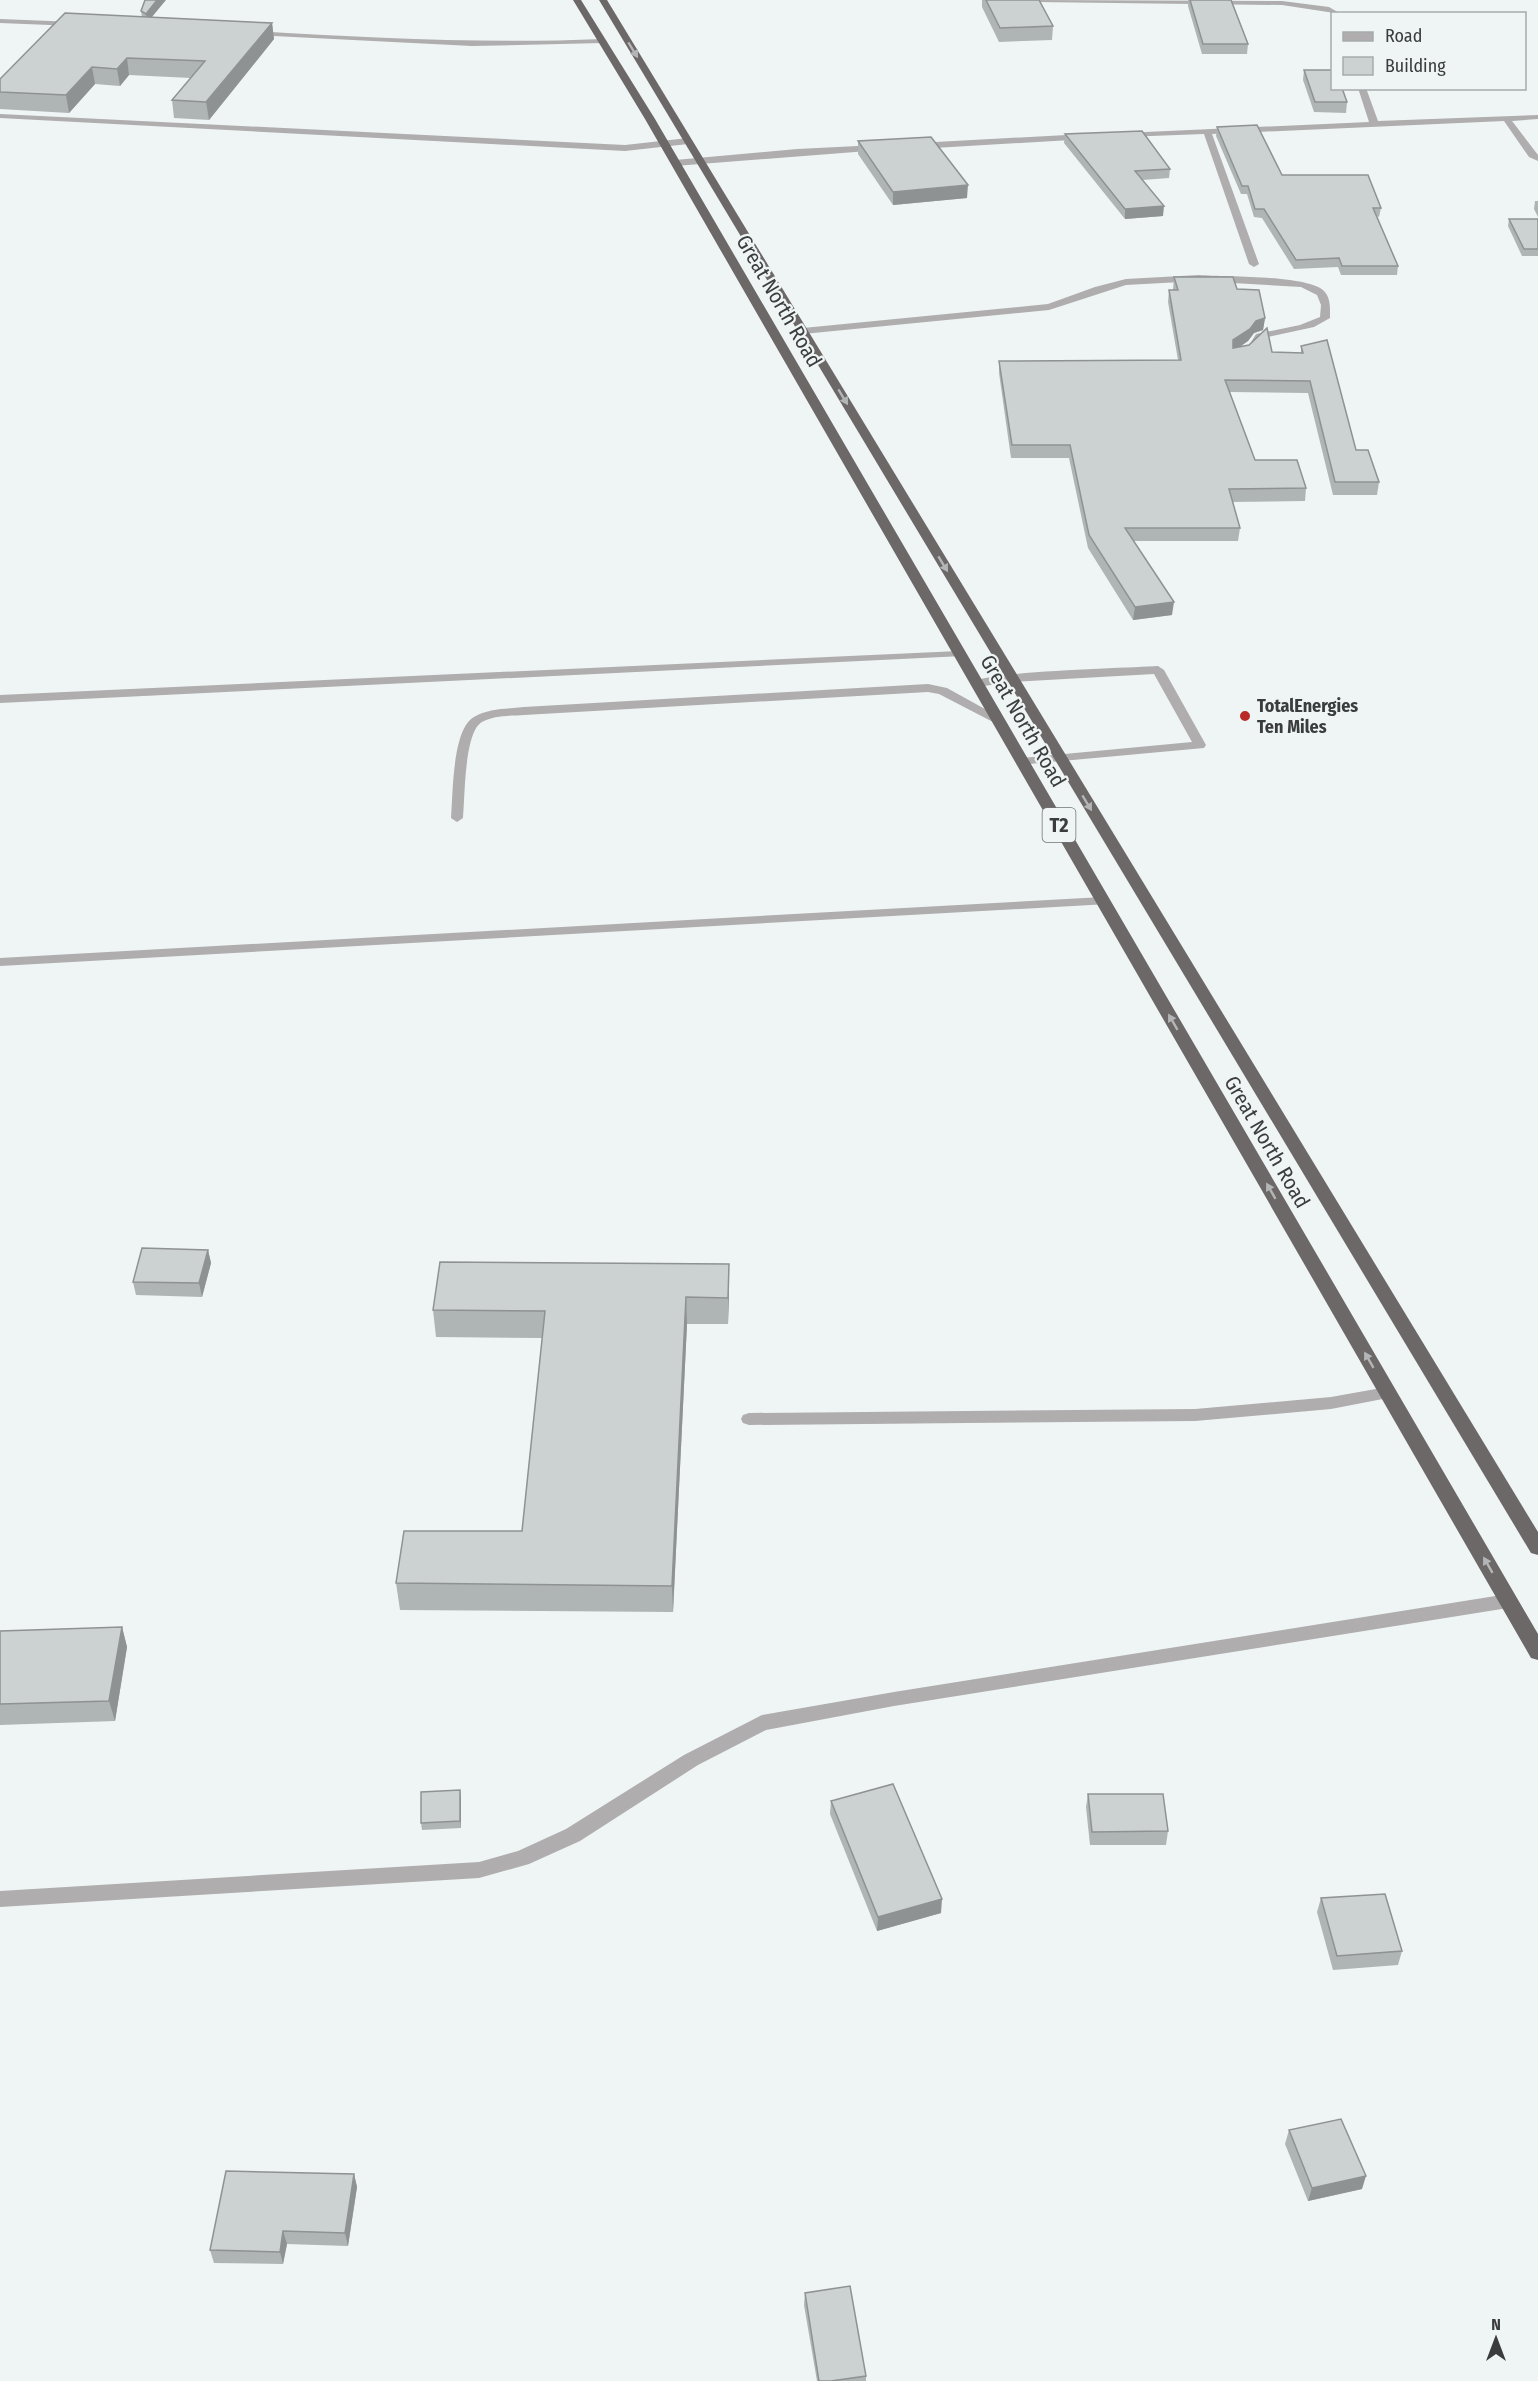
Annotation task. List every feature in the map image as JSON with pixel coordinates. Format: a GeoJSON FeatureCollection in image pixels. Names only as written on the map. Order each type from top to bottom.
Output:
{"type":"FeatureCollection","features":[{"type":"Feature","properties":{"kind":"highway","name":"Great North Road"},"geometry":{"type":"LineString","coordinates":[[577,0],[664,144],[1538,1652]]}},
{"type":"Feature","properties":{"kind":"highway","name":"Great North Road"},"geometry":{"type":"LineString","coordinates":[[603,0],[1538,1548]]}},
{"type":"Feature","properties":{"kind":"street"},"geometry":{"type":"LineString","coordinates":[[1036,0],[1282,3],[1329,9],[1334,12]]}},
{"type":"Feature","properties":{"kind":"street"},"geometry":{"type":"LineString","coordinates":[[0,21],[83,24]]}},
{"type":"Feature","properties":{"kind":"street"},"geometry":{"type":"LineString","coordinates":[[241,32],[476,44],[534,45],[603,42]]}},
{"type":"Feature","properties":{"kind":"street"},"geometry":{"type":"LineString","coordinates":[[1363,90],[1374,123]]}},
{"type":"Feature","properties":{"kind":"street"},"geometry":{"type":"LineString","coordinates":[[0,116],[625,148],[688,141]]}},
{"type":"Feature","properties":{"kind":"street"},"geometry":{"type":"LineString","coordinates":[[1111,136],[1538,117]]}},
{"type":"Feature","properties":{"kind":"street"},"geometry":{"type":"LineString","coordinates":[[1507,120],[1532,155],[1538,158]]}},
{"type":"Feature","properties":{"kind":"street"},"geometry":{"type":"LineString","coordinates":[[1207,130],[1254,264]]}},
{"type":"Feature","properties":{"kind":"street"},"geometry":{"type":"LineString","coordinates":[[911,147],[1099,136]]}},
{"type":"Feature","properties":{"kind":"street"},"geometry":{"type":"LineString","coordinates":[[675,163],[797,152],[888,148]]}},
{"type":"Feature","properties":{"kind":"street"},"geometry":{"type":"LineString","coordinates":[[802,331],[1049,307],[1098,289],[1126,282],[1211,279],[1303,284],[1321,293],[1326,305],[1325,318],[1314,325],[1281,329],[1259,336],[1254,345],[1245,350]]}},
{"type":"Feature","properties":{"kind":"street"},"geometry":{"type":"LineString","coordinates":[[0,699],[959,654]]}},
{"type":"Feature","properties":{"kind":"street"},"geometry":{"type":"LineString","coordinates":[[977,683],[1012,678],[1158,670],[1200,745],[1022,762]]}},
{"type":"Feature","properties":{"kind":"street"},"geometry":{"type":"LineString","coordinates":[[457,818],[466,738],[474,722],[487,717],[524,711],[928,688],[943,691],[998,719]]}},
{"type":"Feature","properties":{"kind":"street"},"geometry":{"type":"LineString","coordinates":[[0,962],[1103,901]]}},
{"type":"Feature","properties":{"kind":"street"},"geometry":{"type":"LineString","coordinates":[[749,1419],[1195,1415],[1330,1403],[1388,1393]]}},
{"type":"Feature","properties":{"kind":"street"},"geometry":{"type":"LineString","coordinates":[[0,1899],[479,1870],[522,1858],[573,1835],[691,1760],[762,1723],[894,1699],[1508,1601]]}},
{"type":"Feature","properties":{"kind":"building"},"geometry":{"type":"Polygon","coordinates":[[[145,0],[157,0],[146,14],[141,11],[145,0]]]}},
{"type":"Feature","properties":{"kind":"building"},"geometry":{"type":"Polygon","coordinates":[[[986,0],[1039,0],[1053,26],[1000,28],[986,0]]]}},
{"type":"Feature","properties":{"kind":"building"},"geometry":{"type":"Polygon","coordinates":[[[1190,0],[1231,0],[1248,44],[1203,44],[1190,0]]]}},
{"type":"Feature","properties":{"kind":"building"},"geometry":{"type":"Polygon","coordinates":[[[65,13],[272,23],[206,102],[172,100],[205,61],[127,58],[117,69],[92,67],[66,95],[0,92],[0,79],[65,13]]]}},
{"type":"Feature","properties":{"kind":"building"},"geometry":{"type":"Polygon","coordinates":[[[1304,70],[1331,70],[1331,90],[1343,90],[1347,102],[1315,102],[1304,70]]]}},
{"type":"Feature","properties":{"kind":"building"},"geometry":{"type":"Polygon","coordinates":[[[1257,125],[1282,175],[1368,175],[1381,208],[1373,208],[1398,266],[1342,266],[1339,258],[1296,260],[1264,209],[1255,209],[1248,186],[1242,186],[1217,127],[1257,125]]]}},
{"type":"Feature","properties":{"kind":"building"},"geometry":{"type":"Polygon","coordinates":[[[1142,131],[1170,169],[1135,171],[1164,206],[1125,209],[1065,134],[1142,131]]]}},
{"type":"Feature","properties":{"kind":"building"},"geometry":{"type":"Polygon","coordinates":[[[931,137],[968,185],[893,192],[858,141],[931,137]]]}},
{"type":"Feature","properties":{"kind":"building"},"geometry":{"type":"Polygon","coordinates":[[[1509,219],[1538,219],[1538,249],[1524,249],[1509,219]]]}},
{"type":"Feature","properties":{"kind":"building"},"geometry":{"type":"Polygon","coordinates":[[[1174,277],[1233,277],[1237,289],[1259,290],[1265,318],[1256,321],[1250,329],[1233,340],[1233,348],[1249,345],[1267,328],[1272,352],[1303,353],[1301,346],[1327,340],[1356,450],[1368,450],[1379,482],[1335,482],[1310,381],[1225,380],[1255,460],[1297,460],[1306,488],[1229,489],[1240,528],[1125,528],[1174,602],[1135,607],[1089,535],[1070,445],[1012,445],[999,361],[1181,360],[1169,290],[1178,290],[1174,277]]]}},
{"type":"Feature","properties":{"kind":"building"},"geometry":{"type":"Polygon","coordinates":[[[142,1248],[208,1250],[199,1283],[133,1282],[142,1248]]]}},
{"type":"Feature","properties":{"kind":"building"},"geometry":{"type":"Polygon","coordinates":[[[440,1262],[729,1264],[728,1298],[686,1297],[672,1586],[396,1583],[404,1531],[522,1531],[545,1311],[433,1310],[440,1262]]]}},
{"type":"Feature","properties":{"kind":"building"},"geometry":{"type":"Polygon","coordinates":[[[122,1627],[109,1701],[0,1704],[0,1631],[122,1627]]]}},
{"type":"Feature","properties":{"kind":"building"},"geometry":{"type":"Polygon","coordinates":[[[893,1784],[942,1899],[878,1917],[831,1801],[893,1784]]]}},
{"type":"Feature","properties":{"kind":"building"},"geometry":{"type":"Polygon","coordinates":[[[460,1790],[460,1821],[421,1823],[421,1792],[460,1790]]]}},
{"type":"Feature","properties":{"kind":"building"},"geometry":{"type":"Polygon","coordinates":[[[1088,1794],[1163,1794],[1168,1831],[1092,1832],[1088,1794]]]}},
{"type":"Feature","properties":{"kind":"building"},"geometry":{"type":"Polygon","coordinates":[[[1385,1894],[1402,1951],[1337,1956],[1321,1898],[1385,1894]]]}},
{"type":"Feature","properties":{"kind":"building"},"geometry":{"type":"Polygon","coordinates":[[[1341,2119],[1366,2176],[1312,2188],[1289,2130],[1341,2119]]]}},
{"type":"Feature","properties":{"kind":"building"},"geometry":{"type":"Polygon","coordinates":[[[226,2171],[354,2174],[345,2233],[283,2231],[280,2252],[210,2250],[226,2171]]]}},
{"type":"Feature","properties":{"kind":"building"},"geometry":{"type":"Polygon","coordinates":[[[850,2286],[866,2376],[819,2381],[805,2293],[850,2286]]]}},
{"type":"Feature","properties":{"kind":"place","name":"TotalEnergies Ten Miles"},"geometry":{"type":"Point","coordinates":[1245,716]}}]}
